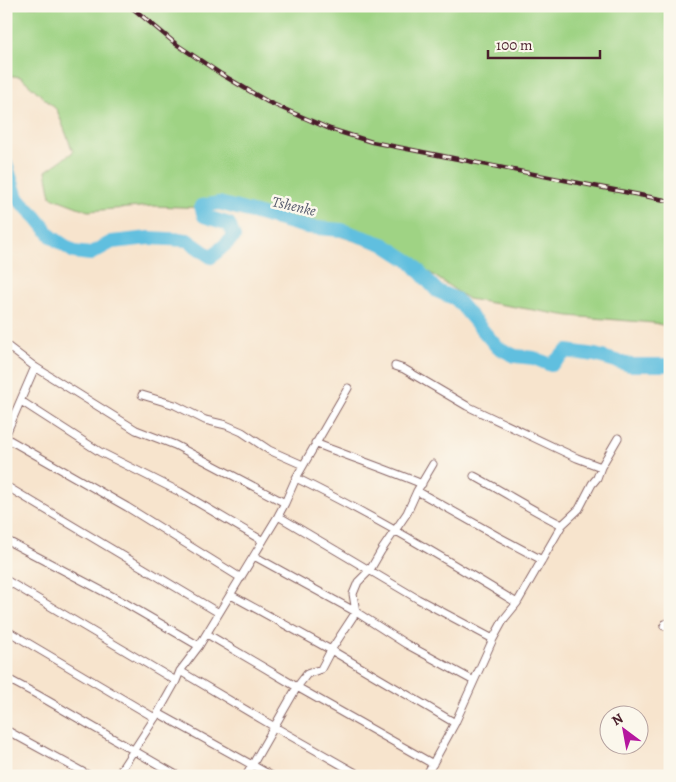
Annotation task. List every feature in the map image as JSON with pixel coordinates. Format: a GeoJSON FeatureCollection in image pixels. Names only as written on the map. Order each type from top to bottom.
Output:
{"type":"FeatureCollection","features":[{"type":"Feature","properties":{"kind":"street"},"geometry":{"type":"LineString","coordinates":[[6,345],[35,366],[136,430],[175,445],[285,503]]}},
{"type":"Feature","properties":{"kind":"street"},"geometry":{"type":"LineString","coordinates":[[35,366],[6,436],[127,506],[241,578]]}},
{"type":"Feature","properties":{"kind":"street"},"geometry":{"type":"LineString","coordinates":[[395,366],[404,369],[467,406],[601,467]]}},
{"type":"Feature","properties":{"kind":"street"},"geometry":{"type":"LineString","coordinates":[[118,776],[176,682],[180,671],[200,646],[278,516],[315,443],[348,388]]}},
{"type":"Feature","properties":{"kind":"street"},"geometry":{"type":"LineString","coordinates":[[142,395],[175,405],[205,420],[226,425],[242,432],[269,450],[303,465]]}},
{"type":"Feature","properties":{"kind":"street"},"geometry":{"type":"LineString","coordinates":[[20,401],[100,452],[180,492],[262,541]]}},
{"type":"Feature","properties":{"kind":"street"},"geometry":{"type":"LineString","coordinates":[[426,776],[455,723],[504,619],[517,603],[562,525],[579,509],[618,438]]}},
{"type":"Feature","properties":{"kind":"street"},"geometry":{"type":"LineString","coordinates":[[315,443],[422,484]]}},
{"type":"Feature","properties":{"kind":"street"},"geometry":{"type":"LineString","coordinates":[[246,776],[297,687],[307,674],[321,669],[356,612],[353,594],[358,582],[370,570],[407,513],[433,464]]}},
{"type":"Feature","properties":{"kind":"street"},"geometry":{"type":"LineString","coordinates":[[474,476],[562,525]]}},
{"type":"Feature","properties":{"kind":"street"},"geometry":{"type":"LineString","coordinates":[[296,478],[429,549],[517,603]]}},
{"type":"Feature","properties":{"kind":"street"},"geometry":{"type":"LineString","coordinates":[[6,486],[219,613]]}},
{"type":"Feature","properties":{"kind":"street"},"geometry":{"type":"LineString","coordinates":[[417,491],[542,560]]}},
{"type":"Feature","properties":{"kind":"street"},"geometry":{"type":"LineString","coordinates":[[278,516],[418,599],[494,638]]}},
{"type":"Feature","properties":{"kind":"street"},"geometry":{"type":"LineString","coordinates":[[6,540],[125,603],[200,646]]}},
{"type":"Feature","properties":{"kind":"street"},"geometry":{"type":"LineString","coordinates":[[254,556],[356,612],[406,644],[474,681]]}},
{"type":"Feature","properties":{"kind":"street"},"geometry":{"type":"LineString","coordinates":[[6,580],[176,682]]}},
{"type":"Feature","properties":{"kind":"street"},"geometry":{"type":"LineString","coordinates":[[231,595],[331,650],[455,723]]}},
{"type":"Feature","properties":{"kind":"street"},"geometry":{"type":"LineString","coordinates":[[6,630],[156,715],[253,764],[272,776]]}},
{"type":"Feature","properties":{"kind":"street"},"geometry":{"type":"LineString","coordinates":[[207,634],[433,764]]}},
{"type":"Feature","properties":{"kind":"street"},"geometry":{"type":"LineString","coordinates":[[180,671],[361,776]]}},
{"type":"Feature","properties":{"kind":"street"},"geometry":{"type":"LineString","coordinates":[[6,678],[178,776]]}},
{"type":"Feature","properties":{"kind":"street"},"geometry":{"type":"LineString","coordinates":[[6,730],[90,776]]}},
{"type":"Feature","properties":{"kind":"green space"},"geometry":{"type":"Polygon","coordinates":[[[6,6],[670,6],[670,327],[654,323],[569,316],[468,299],[410,259],[287,219],[209,208],[153,206],[88,211],[51,197],[46,171],[73,152],[57,110],[21,77],[6,75],[6,6]]]}},
{"type":"Feature","properties":{"kind":"waterway","name":"Tshenke"},"geometry":{"type":"LineString","coordinates":[[6,164],[17,198],[52,237],[74,252],[90,254],[112,242],[149,238],[187,240],[211,257],[234,237],[229,224],[204,216],[201,206],[219,203],[306,227],[342,230],[383,244],[411,262],[437,291],[456,299],[497,347],[515,356],[534,358],[551,365],[567,351],[595,355],[630,365],[670,365]]}},
{"type":"Feature","properties":{"kind":"railway"},"geometry":{"type":"LineString","coordinates":[[130,6],[176,44],[221,74],[268,102],[330,129],[372,142],[670,201]]}}]}
